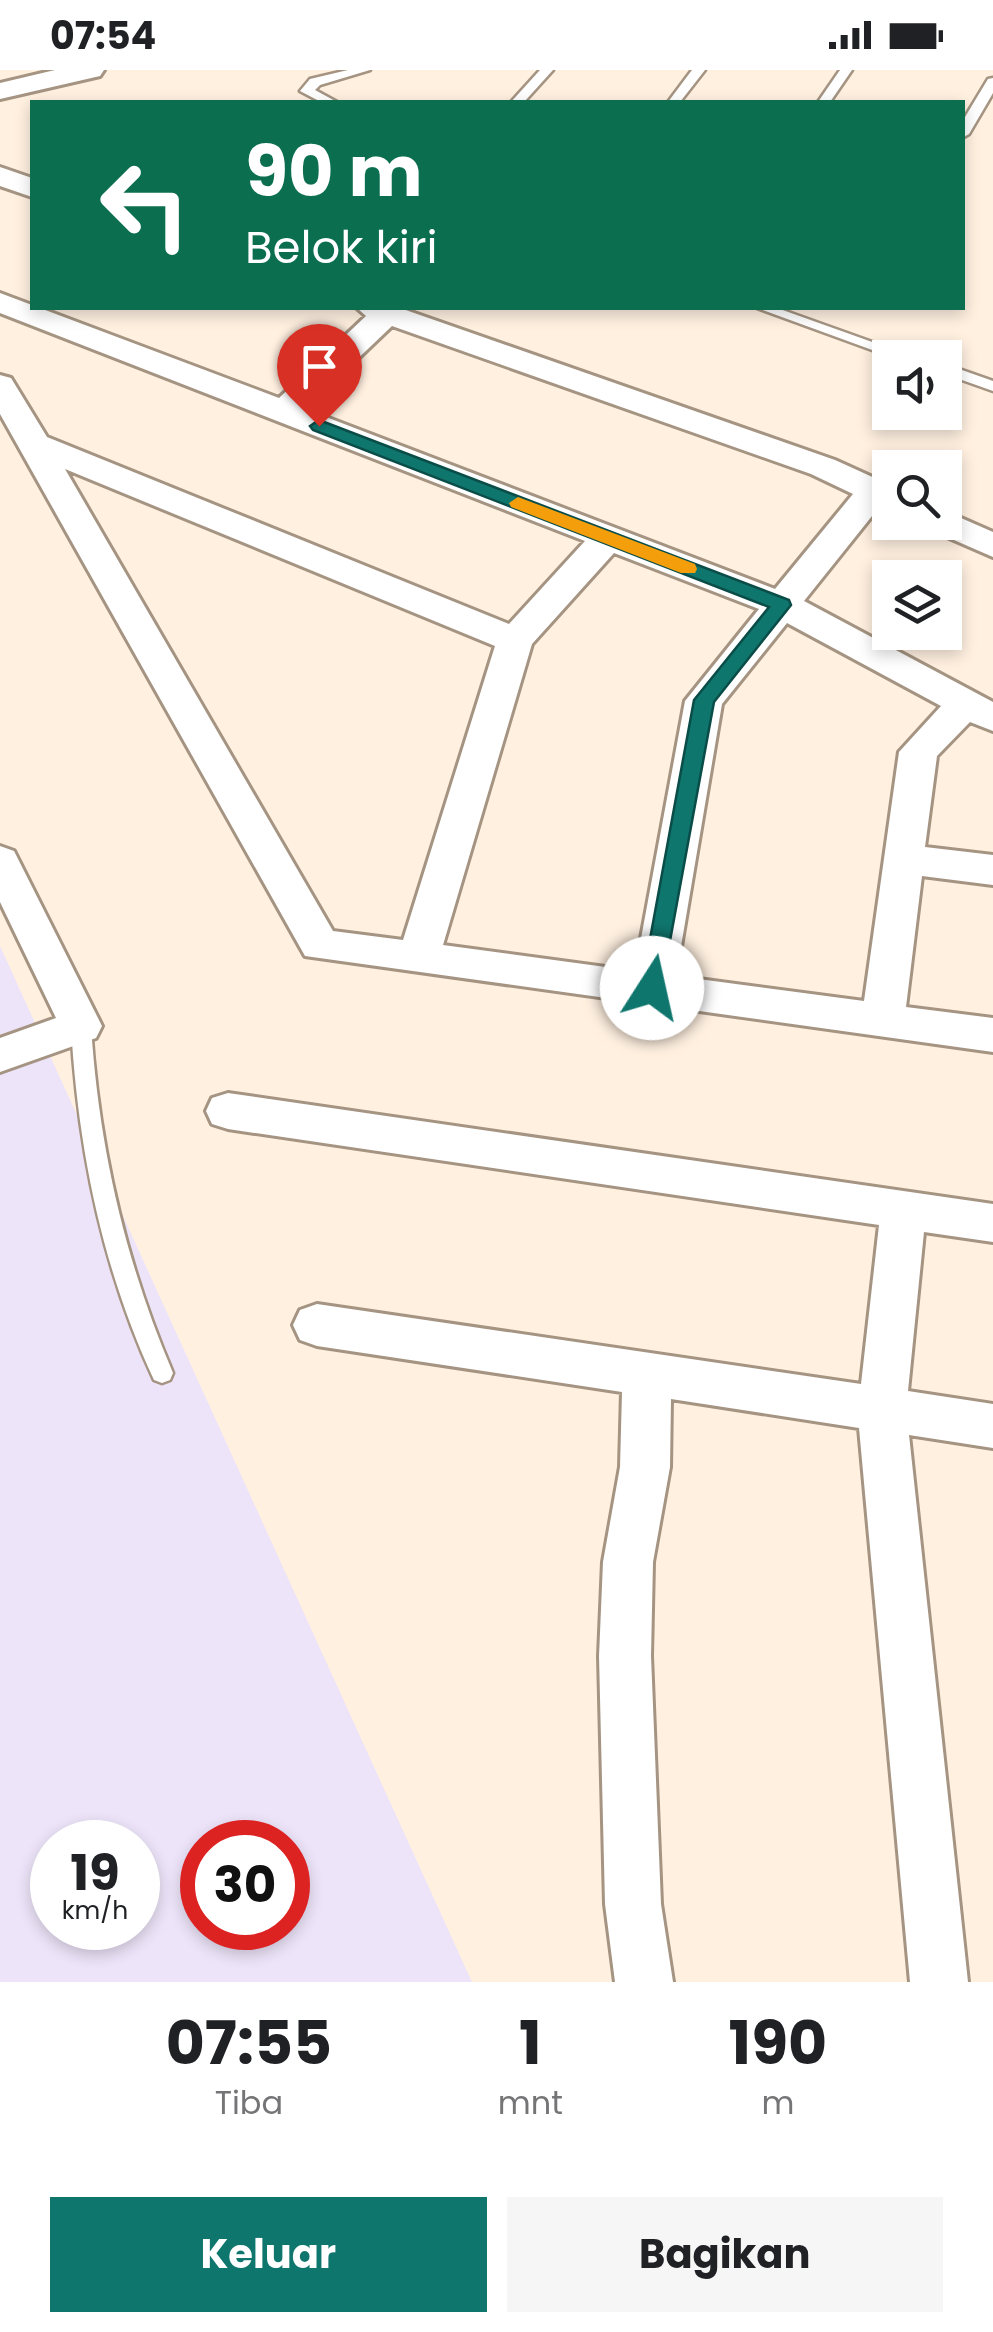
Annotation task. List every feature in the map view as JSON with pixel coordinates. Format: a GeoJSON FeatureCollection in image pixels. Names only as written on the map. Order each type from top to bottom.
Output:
{"type":"FeatureCollection","features":[{"type":"Feature","properties":{"kind":"street"},"geometry":{"type":"LineString","coordinates":[[0,90],[90,70]]}},
{"type":"Feature","properties":{"kind":"street"},"geometry":{"type":"LineString","coordinates":[[0,176],[30,187]]}},
{"type":"Feature","properties":{"kind":"street"},"geometry":{"type":"LineString","coordinates":[[0,302],[782,605],[979,711],[918,752],[883,1020]]}},
{"type":"Feature","properties":{"kind":"street"},"geometry":{"type":"LineString","coordinates":[[283,412],[380,310],[823,467],[872,489]]}},
{"type":"Feature","properties":{"kind":"street"},"geometry":{"type":"LineString","coordinates":[[0,386],[318,943],[330,948],[418,956],[993,1034]]}},
{"type":"Feature","properties":{"kind":"street"},"geometry":{"type":"LineString","coordinates":[[33,444],[516,640]]}},
{"type":"Feature","properties":{"kind":"street"},"geometry":{"type":"LineString","coordinates":[[652,988],[704,700],[872,505]]}},
{"type":"Feature","properties":{"kind":"street"},"geometry":{"type":"LineString","coordinates":[[962,531],[993,546]]}},
{"type":"Feature","properties":{"kind":"street"},"geometry":{"type":"LineString","coordinates":[[418,956],[516,640],[608,538]]}},
{"type":"Feature","properties":{"kind":"street"},"geometry":{"type":"LineString","coordinates":[[904,859],[993,870]]}},
{"type":"Feature","properties":{"kind":"street"},"geometry":{"type":"LineString","coordinates":[[0,861],[18,949],[81,1026],[0,1055]]}},
{"type":"Feature","properties":{"kind":"street"},"geometry":{"type":"LineString","coordinates":[[228,1111],[993,1224]]}},
{"type":"Feature","properties":{"kind":"street"},"geometry":{"type":"LineString","coordinates":[[903,1210],[882,1410],[940,1982]]}},
{"type":"Feature","properties":{"kind":"street"},"geometry":{"type":"LineString","coordinates":[[317,1326],[993,1426]]}},
{"type":"Feature","properties":{"kind":"street"},"geometry":{"type":"LineString","coordinates":[[644,1982],[634,1922],[625,1656],[628,1562],[645,1467],[647,1374]]}},
{"type":"Feature","properties":{"kind":"lane"},"geometry":{"type":"LineString","coordinates":[[327,100],[307,91],[314,82],[364,70]]}},
{"type":"Feature","properties":{"kind":"lane"},"geometry":{"type":"LineString","coordinates":[[519,100],[547,70]]}},
{"type":"Feature","properties":{"kind":"lane"},"geometry":{"type":"LineString","coordinates":[[676,100],[699,70]]}},
{"type":"Feature","properties":{"kind":"lane"},"geometry":{"type":"LineString","coordinates":[[825,100],[846,70]]}},
{"type":"Feature","properties":{"kind":"lane"},"geometry":{"type":"LineString","coordinates":[[965,129],[993,82]]}},
{"type":"Feature","properties":{"kind":"lane"},"geometry":{"type":"LineString","coordinates":[[770,310],[872,345]]}},
{"type":"Feature","properties":{"kind":"lane"},"geometry":{"type":"LineString","coordinates":[[962,376],[993,386]]}},
{"type":"Feature","properties":{"kind":"lane"},"geometry":{"type":"LineString","coordinates":[[81,1026],[82,1065],[104,1215],[132,1308],[162,1374]]}},
{"type":"Feature","properties":{"kind":"shaded area"},"geometry":{"type":"Polygon","coordinates":[[[0,946],[472,1982],[0,1982],[0,946]]]}},
{"type":"Feature","properties":{"kind":"slow traffic"},"geometry":{"type":"LineString","coordinates":[[518,503],[688,569]]}},
{"type":"Feature","properties":{"kind":"route"},"geometry":{"type":"LineString","coordinates":[[319,426],[782,605],[704,700],[652,988]]}}]}
